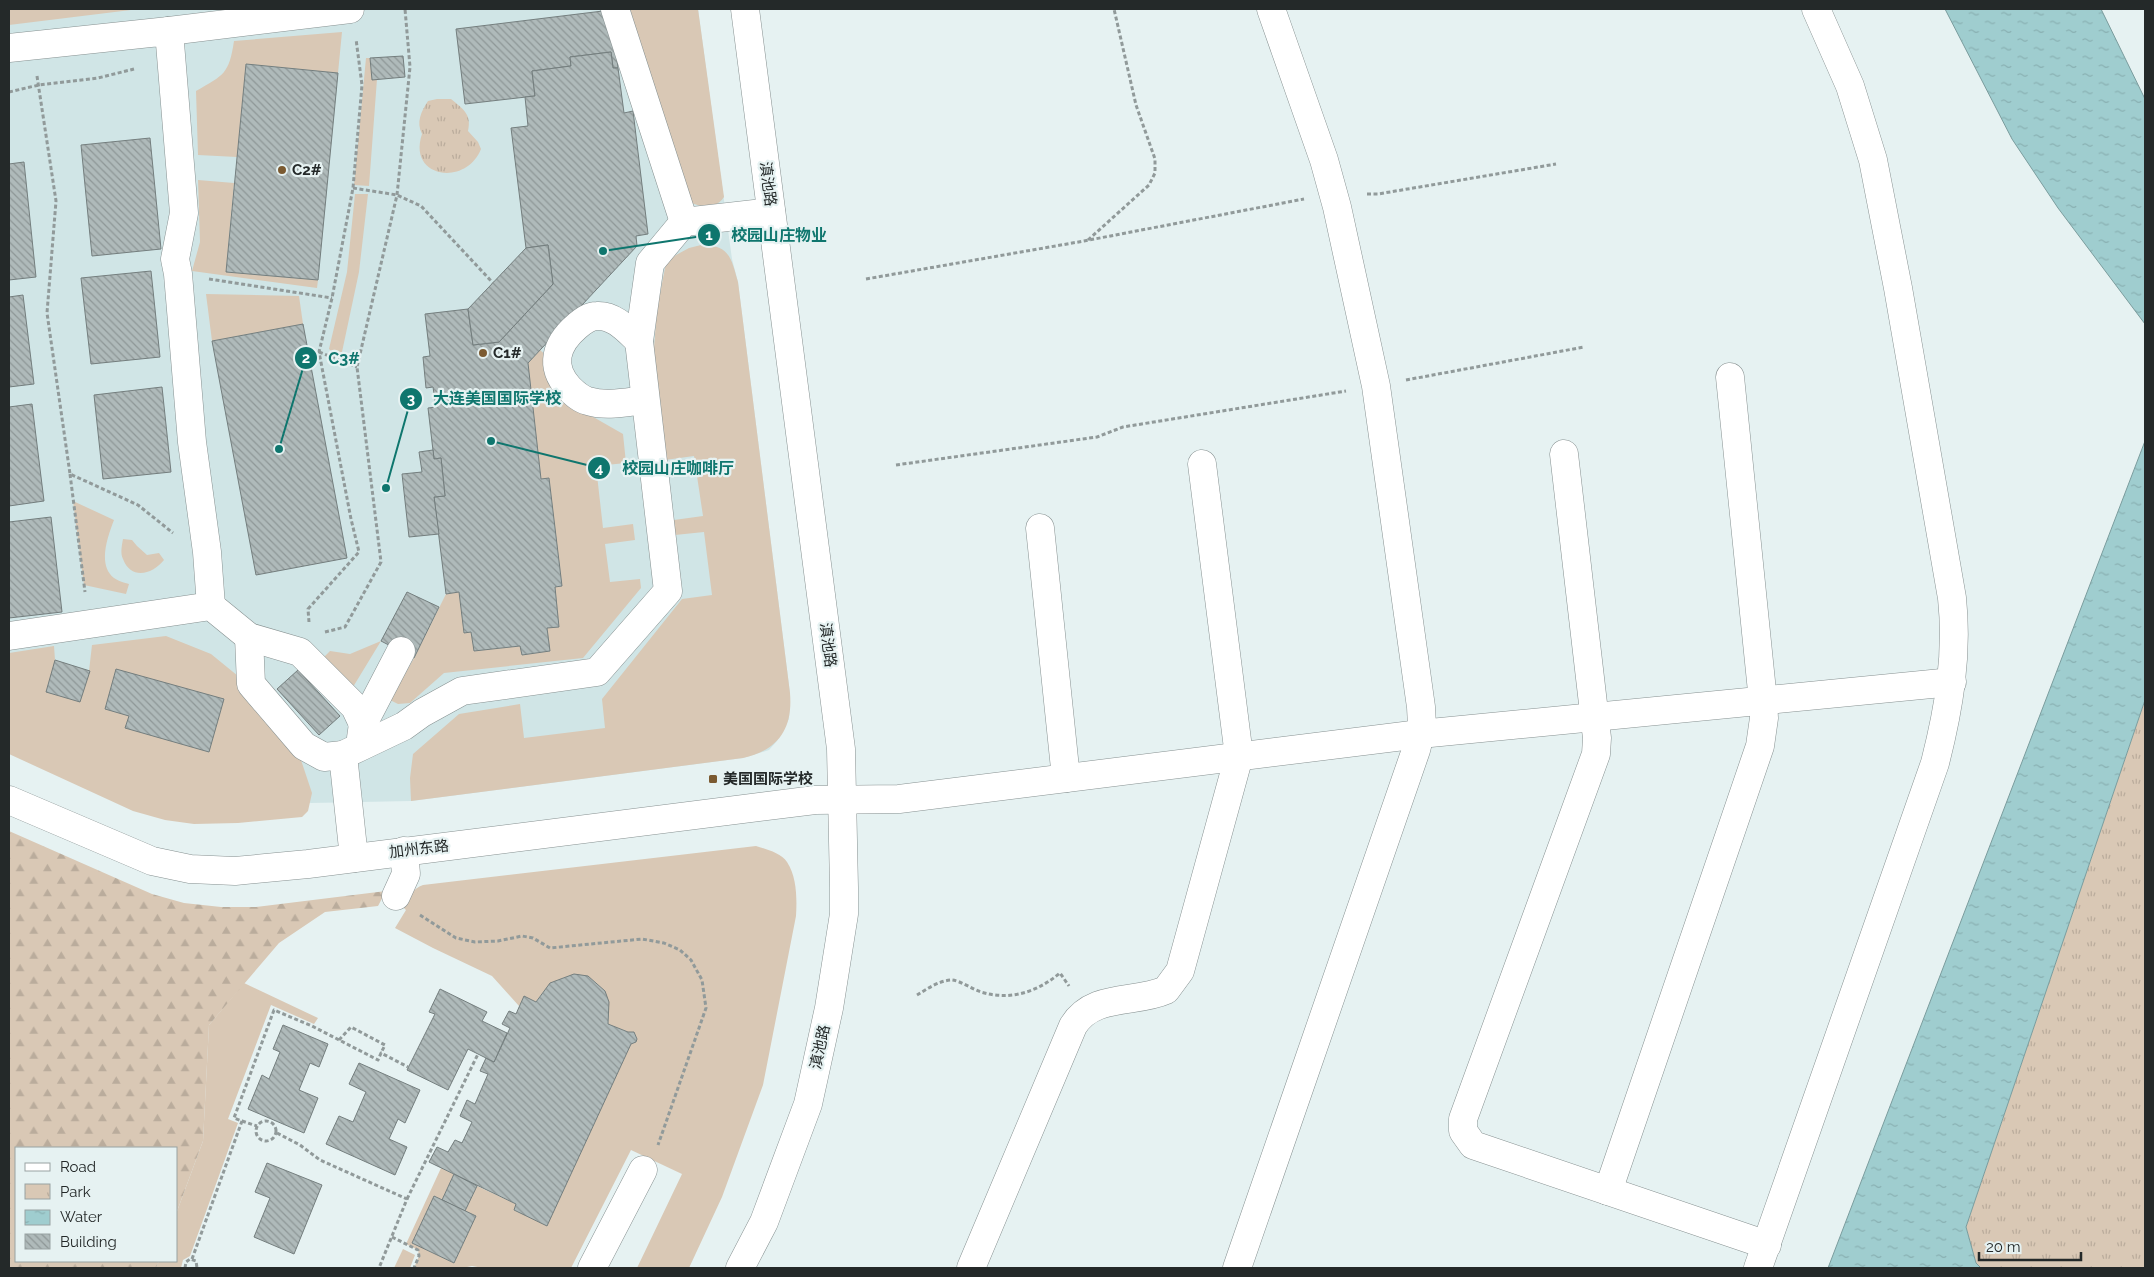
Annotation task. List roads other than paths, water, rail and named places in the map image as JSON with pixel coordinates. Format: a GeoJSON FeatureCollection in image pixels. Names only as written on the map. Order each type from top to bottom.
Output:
{"type":"FeatureCollection","features":[{"type":"Feature","properties":{"kind":"street"},"geometry":{"type":"LineString","coordinates":[[21,47],[350,9]]}},
{"type":"Feature","properties":{"kind":"street"},"geometry":{"type":"LineString","coordinates":[[615,9],[684,222]]}},
{"type":"Feature","properties":{"kind":"street","name":"滇池路"},"geometry":{"type":"LineString","coordinates":[[740,1268],[764,1222],[808,1104],[829,1008],[844,914],[841,749],[745,9]]}},
{"type":"Feature","properties":{"kind":"street"},"geometry":{"type":"LineString","coordinates":[[1237,1268],[1420,734],[1421,707],[1376,386],[1324,160],[1270,9]]}},
{"type":"Feature","properties":{"kind":"street"},"geometry":{"type":"LineString","coordinates":[[1564,454],[1597,738],[1596,754],[1463,1119],[1463,1131],[1473,1146],[1608,1191],[1763,1257],[1935,763],[1947,716],[1952,682],[1955,629],[1952,598],[1898,288],[1876,178],[1850,86],[1816,9]]}},
{"type":"Feature","properties":{"kind":"street"},"geometry":{"type":"LineString","coordinates":[[169,30],[184,212],[175,259],[178,274],[192,442],[211,606],[249,638],[300,652],[355,707],[354,858]]}},
{"type":"Feature","properties":{"kind":"street"},"geometry":{"type":"LineString","coordinates":[[249,638],[252,684],[304,746],[324,757],[356,742],[404,726],[422,713],[462,691],[484,686],[597,672],[668,591],[639,342],[650,263],[684,222],[771,212]]}},
{"type":"Feature","properties":{"kind":"street"},"geometry":{"type":"LineString","coordinates":[[639,342],[622,325],[608,318],[591,317],[584,319],[565,339],[559,350],[556,364],[560,376],[567,386],[577,396],[588,401],[600,404],[645,400]]}},
{"type":"Feature","properties":{"kind":"street"},"geometry":{"type":"LineString","coordinates":[[1608,1191],[1760,746],[1764,718],[1763,700],[1730,377]]}},
{"type":"Feature","properties":{"kind":"street"},"geometry":{"type":"LineString","coordinates":[[971,1268],[1073,1026],[1079,1016],[1098,1005],[1166,990],[1180,971],[1239,756],[1202,464]]}},
{"type":"Feature","properties":{"kind":"street"},"geometry":{"type":"LineString","coordinates":[[1040,528],[1066,778]]}},
{"type":"Feature","properties":{"kind":"street"},"geometry":{"type":"LineString","coordinates":[[9,636],[211,606]]}},
{"type":"Feature","properties":{"kind":"street"},"geometry":{"type":"LineString","coordinates":[[356,742],[401,651]]}},
{"type":"Feature","properties":{"kind":"street","name":"加州东路"},"geometry":{"type":"LineString","coordinates":[[9,800],[152,861],[190,869],[235,871],[354,858],[808,801],[899,799],[1420,734],[1952,682]]}},
{"type":"Feature","properties":{"kind":"street"},"geometry":{"type":"LineString","coordinates":[[396,896],[406,874],[404,851]]}},
{"type":"Feature","properties":{"kind":"street"},"geometry":{"type":"LineString","coordinates":[[592,1268],[643,1170]]}},
{"type":"Feature","properties":{"kind":"water"},"geometry":{"type":"Polygon","coordinates":[[[1945,9],[2101,9],[2145,99],[2145,324],[2058,208],[2012,139],[1945,9]]]}},
{"type":"Feature","properties":{"kind":"water"},"geometry":{"type":"Polygon","coordinates":[[[2145,441],[2145,700],[1966,1227],[1976,1263],[1981,1268],[1828,1268],[2145,441]]]}},
{"type":"Feature","properties":{"kind":"place","name":"C2#"},"geometry":{"type":"Point","coordinates":[282,170]}},
{"type":"Feature","properties":{"kind":"place","name":"校园山庄物业"},"geometry":{"type":"Point","coordinates":[603,251]}},
{"type":"Feature","properties":{"kind":"place","name":"C1#"},"geometry":{"type":"Point","coordinates":[483,353]}},
{"type":"Feature","properties":{"kind":"place","name":"校园山庄咖啡厅"},"geometry":{"type":"Point","coordinates":[491,441]}},
{"type":"Feature","properties":{"kind":"place","name":"C3#"},"geometry":{"type":"Point","coordinates":[279,449]}},
{"type":"Feature","properties":{"kind":"place","name":"大连美国国际学校"},"geometry":{"type":"Point","coordinates":[386,488]}},
{"type":"Feature","properties":{"kind":"place","name":"美国国际学校"},"geometry":{"type":"Point","coordinates":[713,779]}}]}
